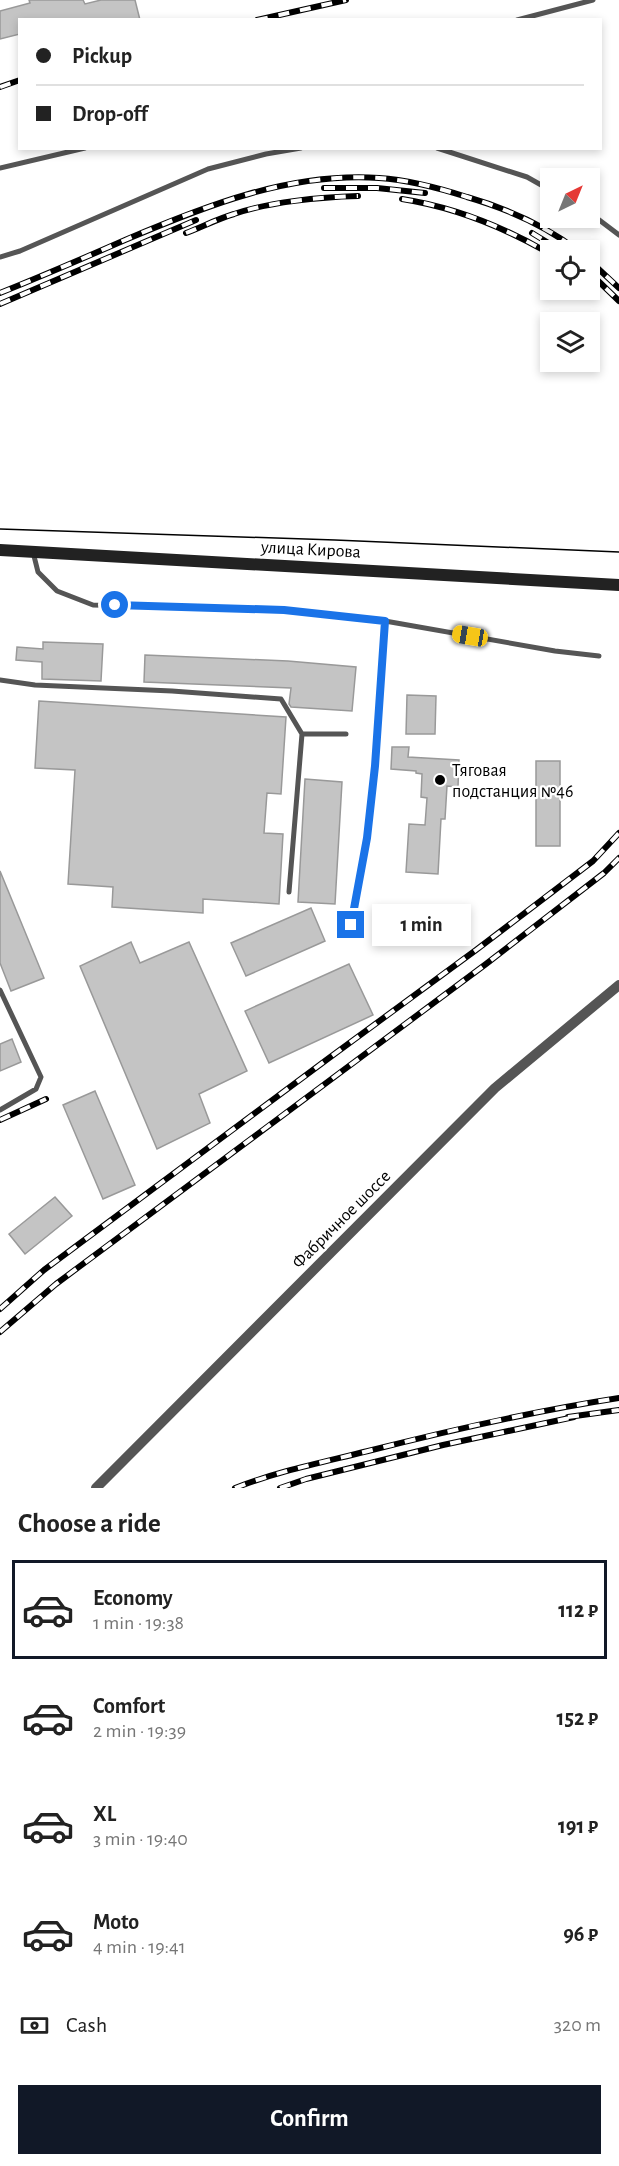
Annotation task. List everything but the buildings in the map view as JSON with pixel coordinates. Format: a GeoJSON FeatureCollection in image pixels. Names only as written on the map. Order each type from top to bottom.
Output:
{"type":"FeatureCollection","features":[{"type":"Feature","properties":{"kind":"main road","name":"улица Кирова"},"geometry":{"type":"LineString","coordinates":[[0,550],[619,585]]}},
{"type":"Feature","properties":{"kind":"street","name":"Фабричное шоссе"},"geometry":{"type":"LineString","coordinates":[[96,1488],[495,1088],[619,985]]}},
{"type":"Feature","properties":{"kind":"lane"},"geometry":{"type":"LineString","coordinates":[[523,18],[567,3],[593,0]]}},
{"type":"Feature","properties":{"kind":"lane"},"geometry":{"type":"LineString","coordinates":[[0,168],[76,150]]}},
{"type":"Feature","properties":{"kind":"lane"},"geometry":{"type":"LineString","coordinates":[[0,257],[20,251],[208,169],[289,150]]}},
{"type":"Feature","properties":{"kind":"lane"},"geometry":{"type":"LineString","coordinates":[[443,150],[527,177],[540,184]]}},
{"type":"Feature","properties":{"kind":"lane"},"geometry":{"type":"LineString","coordinates":[[600,221],[619,235]]}},
{"type":"Feature","properties":{"kind":"lane"},"geometry":{"type":"LineString","coordinates":[[32,551],[38,572],[57,591],[93,605],[284,610],[385,621],[555,651],[599,656]]}},
{"type":"Feature","properties":{"kind":"lane"},"geometry":{"type":"LineString","coordinates":[[351,925],[367,838],[375,766],[385,621]]}},
{"type":"Feature","properties":{"kind":"lane"},"geometry":{"type":"LineString","coordinates":[[0,680],[35,685],[281,699],[302,734],[289,892]]}},
{"type":"Feature","properties":{"kind":"lane"},"geometry":{"type":"LineString","coordinates":[[302,734],[346,734]]}},
{"type":"Feature","properties":{"kind":"lane"},"geometry":{"type":"LineString","coordinates":[[0,990],[41,1077],[36,1089],[0,1110]]}},
{"type":"Feature","properties":{"kind":"tram line"},"geometry":{"type":"LineString","coordinates":[[0,529],[619,552]]}},
{"type":"Feature","properties":{"kind":"railway"},"geometry":{"type":"LineString","coordinates":[[266,18],[346,0]]}},
{"type":"Feature","properties":{"kind":"railway"},"geometry":{"type":"LineString","coordinates":[[0,87],[18,81]]}},
{"type":"Feature","properties":{"kind":"railway"},"geometry":{"type":"LineString","coordinates":[[0,293],[186,215],[249,194],[313,180],[379,178],[413,183],[481,201],[510,212],[563,240]]}},
{"type":"Feature","properties":{"kind":"railway"},"geometry":{"type":"LineString","coordinates":[[324,188],[377,188],[425,193]]}},
{"type":"Feature","properties":{"kind":"railway"},"geometry":{"type":"LineString","coordinates":[[186,233],[228,216],[263,206],[311,199],[358,196]]}},
{"type":"Feature","properties":{"kind":"railway"},"geometry":{"type":"LineString","coordinates":[[402,199],[458,212],[511,233],[540,248]]}},
{"type":"Feature","properties":{"kind":"railway"},"geometry":{"type":"LineString","coordinates":[[0,304],[196,220]]}},
{"type":"Feature","properties":{"kind":"railway"},"geometry":{"type":"LineString","coordinates":[[532,233],[544,240]]}},
{"type":"Feature","properties":{"kind":"railway"},"geometry":{"type":"LineString","coordinates":[[600,270],[619,288]]}},
{"type":"Feature","properties":{"kind":"railway"},"geometry":{"type":"LineString","coordinates":[[600,283],[619,301]]}},
{"type":"Feature","properties":{"kind":"railway"},"geometry":{"type":"LineString","coordinates":[[0,1309],[44,1270],[593,861],[619,833]]}},
{"type":"Feature","properties":{"kind":"railway"},"geometry":{"type":"LineString","coordinates":[[0,1332],[56,1284],[486,964],[604,873],[619,858]]}},
{"type":"Feature","properties":{"kind":"railway"},"geometry":{"type":"LineString","coordinates":[[0,1120],[46,1099]]}},
{"type":"Feature","properties":{"kind":"railway"},"geometry":{"type":"LineString","coordinates":[[235,1488],[284,1472],[430,1436],[524,1415],[619,1398]]}},
{"type":"Feature","properties":{"kind":"railway"},"geometry":{"type":"LineString","coordinates":[[568,1417],[619,1410]]}},
{"type":"Feature","properties":{"kind":"railway"},"geometry":{"type":"LineString","coordinates":[[280,1488],[306,1479],[443,1445],[574,1417]]}},
{"type":"Feature","properties":{"kind":"place","name":"Тяговая подстанция №46"},"geometry":{"type":"Point","coordinates":[440,780]}},
{"type":"Feature","properties":{"kind":"route"},"geometry":{"type":"LineString","coordinates":[[115,605],[284,610],[385,621],[375,766],[367,838],[351,925]]}}]}
